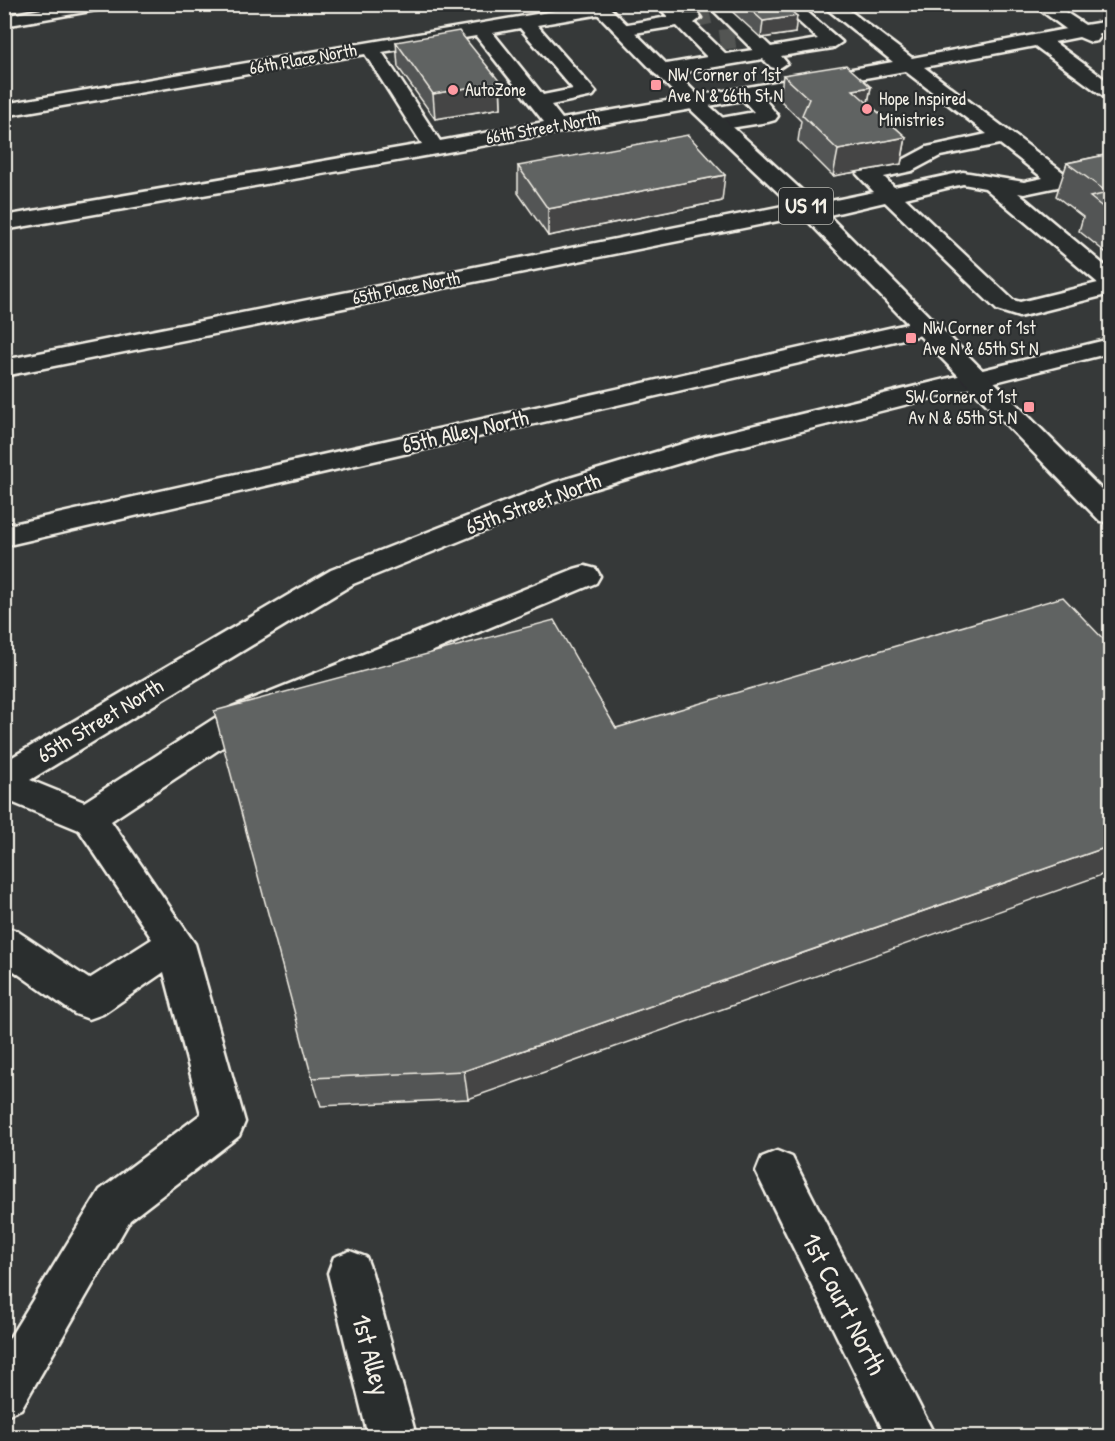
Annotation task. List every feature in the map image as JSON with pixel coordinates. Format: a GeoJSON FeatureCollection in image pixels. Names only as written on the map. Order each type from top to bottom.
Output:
{"type":"FeatureCollection","features":[{"type":"Feature","properties":{"kind":"street"},"geometry":{"type":"LineString","coordinates":[[4,21],[102,4]]}},
{"type":"Feature","properties":{"kind":"street"},"geometry":{"type":"LineString","coordinates":[[662,70],[833,42],[787,4]]}},
{"type":"Feature","properties":{"kind":"street"},"geometry":{"type":"LineString","coordinates":[[829,4],[1060,180]]}},
{"type":"Feature","properties":{"kind":"street"},"geometry":{"type":"LineString","coordinates":[[1040,4],[1110,50]]}},
{"type":"Feature","properties":{"kind":"street","name":"66th Place North"},"geometry":{"type":"LineString","coordinates":[[4,110],[524,22],[598,7]]}},
{"type":"Feature","properties":{"kind":"street","name":"US 11"},"geometry":{"type":"LineString","coordinates":[[598,7],[694,102],[810,210],[1110,514]]}},
{"type":"Feature","properties":{"kind":"street"},"geometry":{"type":"LineString","coordinates":[[524,22],[586,92],[538,102]]}},
{"type":"Feature","properties":{"kind":"street"},"geometry":{"type":"LineString","coordinates":[[712,24],[721,60]]}},
{"type":"Feature","properties":{"kind":"street"},"geometry":{"type":"LineString","coordinates":[[622,30],[712,24],[767,53],[800,84]]}},
{"type":"Feature","properties":{"kind":"street","name":"66th Street North"},"geometry":{"type":"LineString","coordinates":[[4,223],[908,65],[1110,26]]}},
{"type":"Feature","properties":{"kind":"street"},"geometry":{"type":"LineString","coordinates":[[480,29],[556,125]]}},
{"type":"Feature","properties":{"kind":"street"},"geometry":{"type":"LineString","coordinates":[[1039,40],[1110,92]]}},
{"type":"Feature","properties":{"kind":"street"},"geometry":{"type":"LineString","coordinates":[[496,49],[541,41]]}},
{"type":"Feature","properties":{"kind":"street"},"geometry":{"type":"LineString","coordinates":[[370,48],[434,147]]}},
{"type":"Feature","properties":{"kind":"street"},"geometry":{"type":"LineString","coordinates":[[717,124],[768,116],[748,93]]}},
{"type":"Feature","properties":{"kind":"street"},"geometry":{"type":"LineString","coordinates":[[1005,137],[934,151],[905,167],[868,174],[1005,305],[1018,310],[1110,287]]}},
{"type":"Feature","properties":{"kind":"street","name":"65th Place North"},"geometry":{"type":"LineString","coordinates":[[4,368],[888,195],[963,178],[1024,188],[1110,170]]}},
{"type":"Feature","properties":{"kind":"street"},"geometry":{"type":"LineString","coordinates":[[991,182],[1110,281]]}},
{"type":"Feature","properties":{"kind":"street","name":"65th Alley North"},"geometry":{"type":"LineString","coordinates":[[4,536],[926,327]]}},
{"type":"Feature","properties":{"kind":"street","name":"65th Street North"},"geometry":{"type":"LineString","coordinates":[[4,779],[342,577],[563,489],[702,447],[1110,346]]}},
{"type":"Feature","properties":{"kind":"street"},"geometry":{"type":"LineString","coordinates":[[87,818],[244,716],[585,576]]}},
{"type":"Feature","properties":{"kind":"street"},"geometry":{"type":"LineString","coordinates":[[4,784],[91,820],[176,944],[224,1122],[115,1205],[4,1392]]}},
{"type":"Feature","properties":{"kind":"street"},"geometry":{"type":"LineString","coordinates":[[4,943],[89,1001],[176,944]]}},
{"type":"Feature","properties":{"kind":"street","name":"1st Court North"},"geometry":{"type":"LineString","coordinates":[[777,1172],[911,1437]]}},
{"type":"Feature","properties":{"kind":"street","name":"1st Alley"},"geometry":{"type":"LineString","coordinates":[[350,1273],[392,1437]]}},
{"type":"Feature","properties":{"kind":"building"},"geometry":{"type":"Polygon","coordinates":[[[744,4],[783,4],[797,16],[763,21],[744,4]]]}},
{"type":"Feature","properties":{"kind":"building"},"geometry":{"type":"Polygon","coordinates":[[[459,31],[500,82],[433,94],[396,42],[459,31]]]}},
{"type":"Feature","properties":{"kind":"building"},"geometry":{"type":"Polygon","coordinates":[[[846,65],[871,87],[853,90],[906,137],[838,150],[802,115],[809,99],[783,75],[846,65]]]}},
{"type":"Feature","properties":{"kind":"building"},"geometry":{"type":"Polygon","coordinates":[[[688,135],[725,175],[548,209],[518,166],[688,135]]]}},
{"type":"Feature","properties":{"kind":"building"},"geometry":{"type":"Polygon","coordinates":[[[1110,154],[1110,213],[1090,197],[1108,193],[1067,163],[1110,154]]]}},
{"type":"Feature","properties":{"kind":"building"},"geometry":{"type":"Polygon","coordinates":[[[1063,597],[1110,646],[1110,846],[464,1071],[312,1078],[214,711],[554,620],[616,728],[1063,597]]]}},
{"type":"Feature","properties":{"kind":"tunnel"},"geometry":{"type":"LineString","coordinates":[[692,18],[710,14]]}},
{"type":"Feature","properties":{"kind":"tunnel"},"geometry":{"type":"LineString","coordinates":[[720,40],[735,38]]}},
{"type":"Feature","properties":{"kind":"place","name":"NW Corner of 1st Ave N & 66th St N"},"geometry":{"type":"Point","coordinates":[656,85]}},
{"type":"Feature","properties":{"kind":"place","name":"AutoZone"},"geometry":{"type":"Point","coordinates":[453,90]}},
{"type":"Feature","properties":{"kind":"place","name":"Hope Inspired Ministries"},"geometry":{"type":"Point","coordinates":[867,109]}},
{"type":"Feature","properties":{"kind":"place","name":"NW Corner of 1st Ave N & 65th St N"},"geometry":{"type":"Point","coordinates":[911,338]}},
{"type":"Feature","properties":{"kind":"place","name":"SW Corner of 1st Av N & 65th St N"},"geometry":{"type":"Point","coordinates":[1029,407]}}]}
